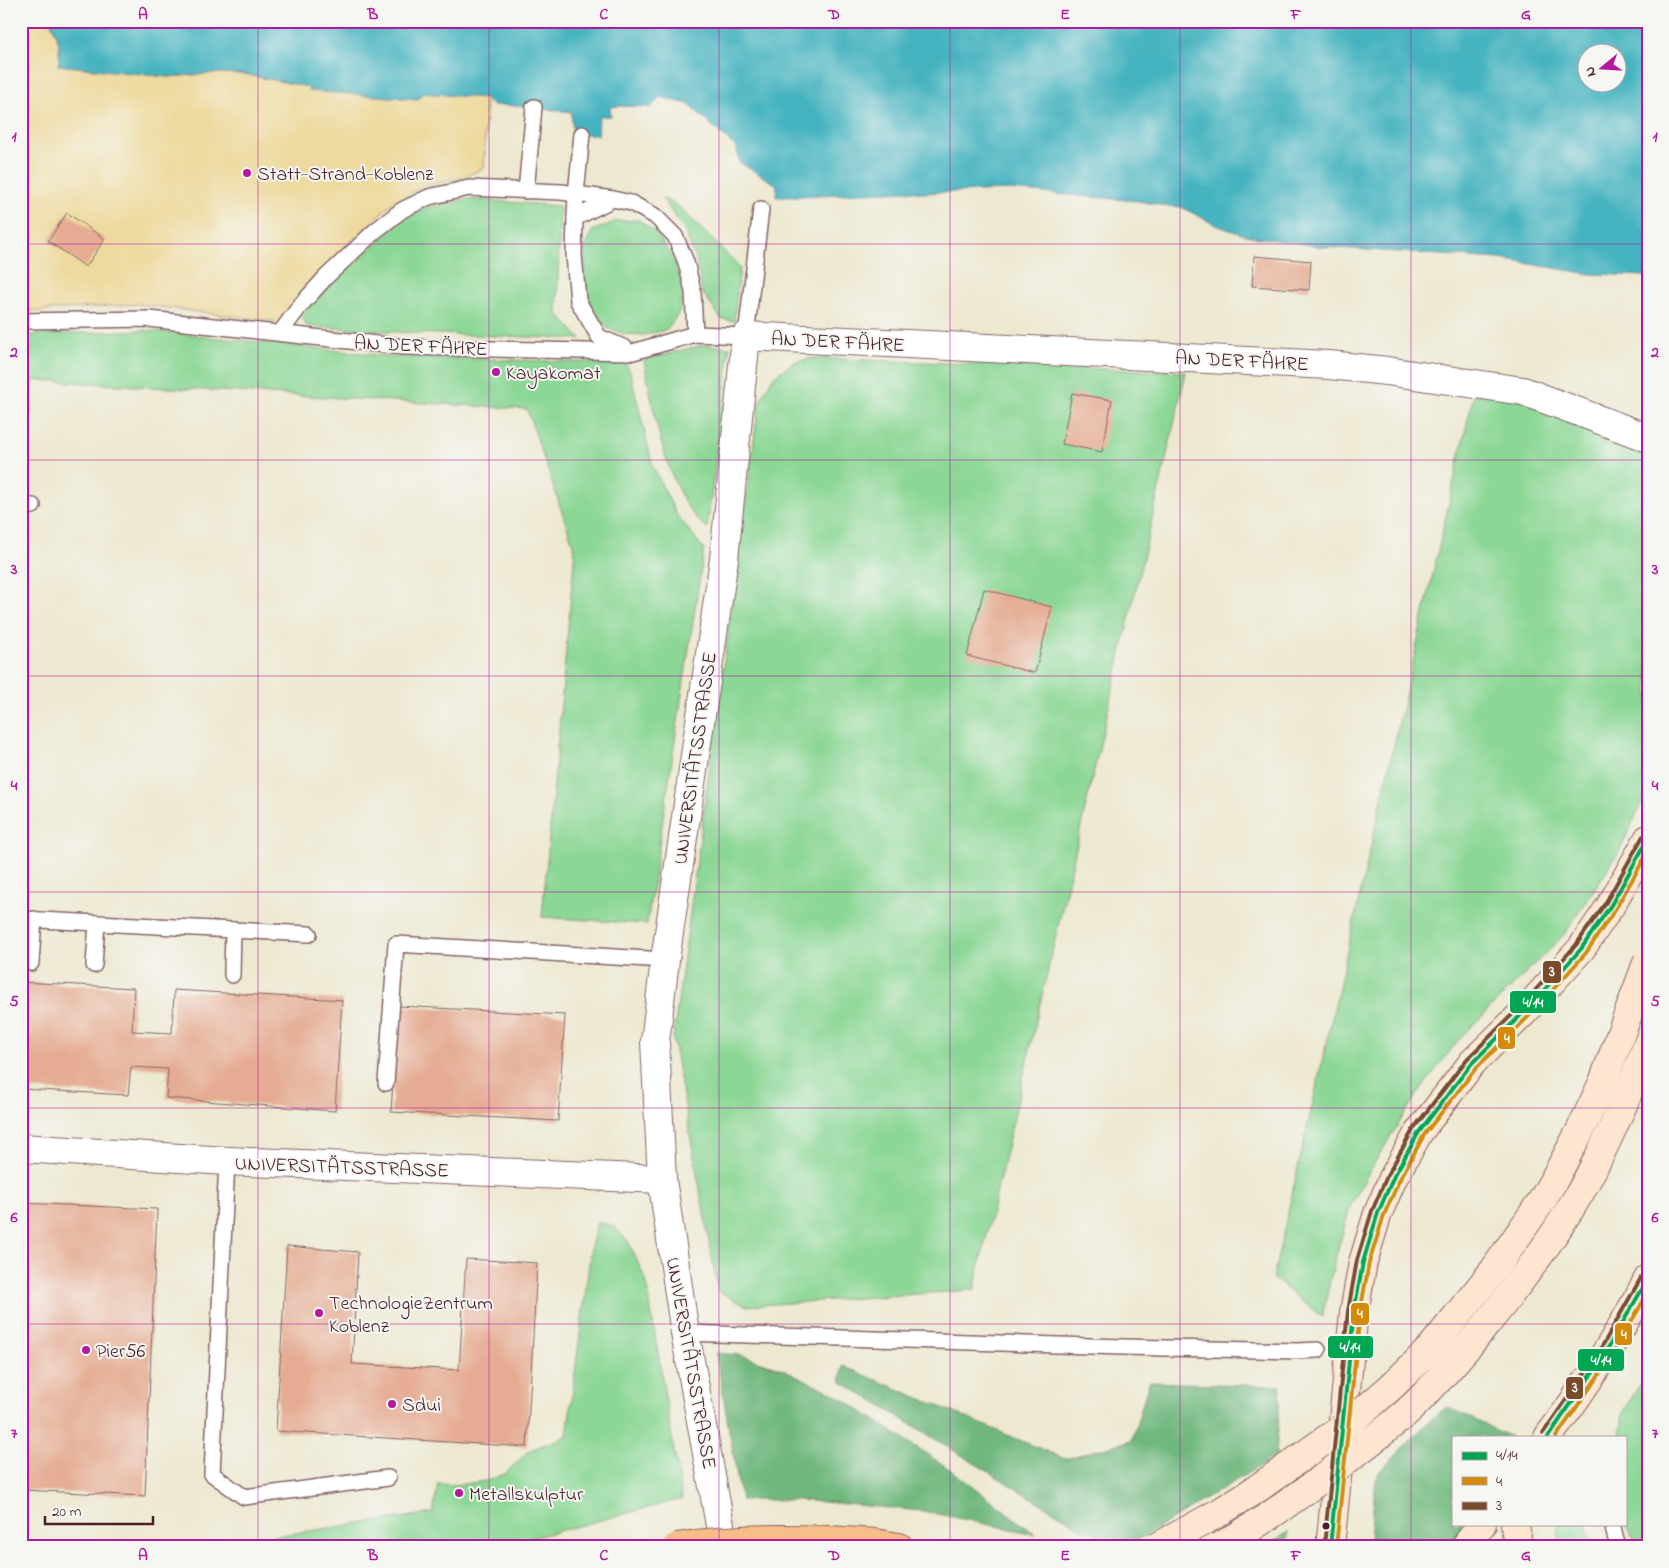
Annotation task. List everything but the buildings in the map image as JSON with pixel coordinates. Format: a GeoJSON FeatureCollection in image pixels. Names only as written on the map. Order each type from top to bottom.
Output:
{"type":"FeatureCollection","features":[{"type":"Feature","properties":{"kind":"main road"},"geometry":{"type":"LineString","coordinates":[[1330,1547],[1354,1312],[1363,1262],[1378,1213],[1393,1178],[1419,1132],[1472,1063],[1525,1012],[1581,949],[1611,905],[1648,839]]}},
{"type":"Feature","properties":{"kind":"main road"},"geometry":{"type":"LineString","coordinates":[[1157,1547],[1220,1512],[1258,1488],[1352,1422],[1430,1349],[1494,1270],[1543,1199],[1556,1176],[1603,1082],[1648,960]]}},
{"type":"Feature","properties":{"kind":"main road"},"geometry":{"type":"LineString","coordinates":[[1219,1547],[1236,1538],[1296,1498],[1366,1446],[1409,1410],[1443,1375],[1517,1287],[1552,1237],[1581,1190],[1635,1076],[1648,1043]]}},
{"type":"Feature","properties":{"kind":"main road"},"geometry":{"type":"LineString","coordinates":[[1549,1436],[1612,1345],[1648,1279]]}},
{"type":"Feature","properties":{"kind":"main road"},"geometry":{"type":"LineString","coordinates":[[1465,1547],[1481,1526]]}},
{"type":"Feature","properties":{"kind":"main road"},"geometry":{"type":"LineString","coordinates":[[1515,1526],[1518,1547]]}},
{"type":"Feature","properties":{"kind":"main road"},"geometry":{"type":"LineString","coordinates":[[677,1547],[734,1539],[772,1538],[887,1545]]}},
{"type":"Feature","properties":{"kind":"street","name":"AN DER FÄHRE"},"geometry":{"type":"LineString","coordinates":[[746,336],[1329,365],[1387,371],[1523,391],[1648,438]]}},
{"type":"Feature","properties":{"kind":"street","name":"UNIVERSITÄTSSTRASSE"},"geometry":{"type":"LineString","coordinates":[[724,1547],[685,1333],[662,1179],[655,1042],[665,960],[724,559],[746,336]]}},
{"type":"Feature","properties":{"kind":"street","name":"UNIVERSITÄTSSTRASSE"},"geometry":{"type":"LineString","coordinates":[[21,1148],[227,1161],[662,1179]]}},
{"type":"Feature","properties":{"kind":"lane"},"geometry":{"type":"LineString","coordinates":[[526,190],[534,108]]}},
{"type":"Feature","properties":{"kind":"lane"},"geometry":{"type":"LineString","coordinates":[[582,134],[576,194],[574,256],[578,300],[599,337],[633,352]]}},
{"type":"Feature","properties":{"kind":"lane"},"geometry":{"type":"LineString","coordinates":[[280,333],[300,306],[326,277],[375,231],[402,210],[429,197],[469,188],[526,190],[613,198],[631,203],[655,216],[675,236],[686,262],[693,291],[695,334]]}},
{"type":"Feature","properties":{"kind":"lane"},"geometry":{"type":"LineString","coordinates":[[575,218],[613,198]]}},
{"type":"Feature","properties":{"kind":"lane"},"geometry":{"type":"LineString","coordinates":[[746,336],[762,209]]}},
{"type":"Feature","properties":{"kind":"lane","name":"AN DER FÄHRE"},"geometry":{"type":"LineString","coordinates":[[21,321],[149,318],[404,347],[633,352],[695,334],[746,336]]}},
{"type":"Feature","properties":{"kind":"lane"},"geometry":{"type":"LineString","coordinates":[[31,963],[28,919],[309,934]]}},
{"type":"Feature","properties":{"kind":"lane"},"geometry":{"type":"LineString","coordinates":[[94,965],[97,922]]}},
{"type":"Feature","properties":{"kind":"lane"},"geometry":{"type":"LineString","coordinates":[[232,975],[233,930]]}},
{"type":"Feature","properties":{"kind":"lane"},"geometry":{"type":"LineString","coordinates":[[386,1083],[396,944],[665,960]]}},
{"type":"Feature","properties":{"kind":"lane"},"geometry":{"type":"LineString","coordinates":[[227,1161],[212,1474],[244,1497],[388,1478]]}},
{"type":"Feature","properties":{"kind":"lane"},"geometry":{"type":"LineString","coordinates":[[685,1333],[1123,1348],[1318,1350]]}},
{"type":"Feature","properties":{"kind":"lane"},"geometry":{"type":"LineString","coordinates":[[1613,1526],[1618,1547]]}},
{"type":"Feature","properties":{"kind":"green space"},"geometry":{"type":"Polygon","coordinates":[[[662,198],[677,205],[740,267],[734,321],[721,319],[702,292],[697,263],[685,231],[662,198]]]}},
{"type":"Feature","properties":{"kind":"green space"},"geometry":{"type":"Polygon","coordinates":[[[469,199],[560,206],[557,313],[581,339],[414,333],[307,326],[301,317],[313,301],[400,222],[425,208],[469,199]]]}},
{"type":"Feature","properties":{"kind":"green space"},"geometry":{"type":"Polygon","coordinates":[[[639,220],[657,234],[674,260],[683,288],[679,313],[666,330],[644,335],[624,334],[607,328],[591,308],[586,288],[584,250],[592,231],[617,221],[639,220]]]}},
{"type":"Feature","properties":{"kind":"green space"},"geometry":{"type":"Polygon","coordinates":[[[144,330],[398,357],[625,363],[630,371],[653,467],[676,514],[704,549],[647,924],[542,917],[575,550],[527,409],[34,380],[24,485],[21,487],[21,362],[29,348],[21,345],[21,339],[32,335],[144,330]]]}},
{"type":"Feature","properties":{"kind":"green space"},"geometry":{"type":"Polygon","coordinates":[[[703,345],[730,347],[707,529],[695,517],[679,492],[665,456],[655,418],[644,360],[703,345]]]}},
{"type":"Feature","properties":{"kind":"green space"},"geometry":{"type":"Polygon","coordinates":[[[814,358],[1186,372],[974,1290],[746,1306],[718,1291],[673,1039],[759,403],[773,377],[794,362],[814,358]]]}},
{"type":"Feature","properties":{"kind":"green space"},"geometry":{"type":"Polygon","coordinates":[[[1476,384],[1648,441],[1648,789],[1619,852],[1564,935],[1460,1038],[1415,1097],[1373,1165],[1351,1205],[1336,1255],[1322,1317],[1273,1278],[1476,384]]]}},
{"type":"Feature","properties":{"kind":"green space"},"geometry":{"type":"Polygon","coordinates":[[[597,1222],[614,1226],[629,1243],[646,1280],[682,1499],[497,1547],[183,1547],[205,1546],[433,1513],[438,1484],[456,1485],[486,1481],[505,1474],[528,1451],[567,1436],[591,1248],[597,1222]]]}},
{"type":"Feature","properties":{"kind":"green space"},"geometry":{"type":"Polygon","coordinates":[[[716,1353],[741,1355],[785,1370],[837,1395],[951,1470],[1035,1534],[923,1511],[801,1500],[741,1500],[716,1353]]]}},
{"type":"Feature","properties":{"kind":"green space"},"geometry":{"type":"Polygon","coordinates":[[[843,1366],[1065,1459],[1132,1440],[1149,1382],[1281,1386],[1276,1456],[1140,1539],[1112,1539],[1084,1530],[840,1381],[843,1366]]]}},
{"type":"Feature","properties":{"kind":"green space"},"geometry":{"type":"Polygon","coordinates":[[[1648,1369],[1648,1547],[1636,1547],[1626,1522],[1626,1436],[1620,1436],[1623,1413],[1648,1369]]]}},
{"type":"Feature","properties":{"kind":"green space"},"geometry":{"type":"Polygon","coordinates":[[[1447,1407],[1509,1436],[1452,1436],[1452,1526],[1465,1526],[1451,1547],[1369,1547],[1376,1479],[1379,1472],[1431,1419],[1447,1407]]]}},
{"type":"Feature","properties":{"kind":"green space"},"geometry":{"type":"Polygon","coordinates":[[[1558,1526],[1587,1526],[1594,1547],[1561,1547],[1558,1526]]]}},
{"type":"Feature","properties":{"kind":"green space"},"geometry":{"type":"Polygon","coordinates":[[[1288,1532],[1288,1547],[1265,1547],[1288,1532]]]}},
{"type":"Feature","properties":{"kind":"sand","name":"Statt-Strand-Koblenz"},"geometry":{"type":"Polygon","coordinates":[[[21,21],[50,21],[59,43],[59,65],[168,77],[217,73],[244,74],[308,87],[376,96],[418,99],[423,93],[486,98],[484,168],[461,178],[422,187],[390,205],[308,282],[280,322],[138,304],[38,311],[21,310],[21,21]]]}},
{"type":"Feature","properties":{"kind":"water"},"geometry":{"type":"Polygon","coordinates":[[[50,21],[1648,21],[1648,276],[1590,274],[1500,259],[1324,247],[1248,236],[1218,226],[1181,207],[1138,201],[1010,190],[924,193],[909,191],[776,197],[777,185],[739,162],[737,148],[688,104],[660,97],[651,107],[610,107],[611,116],[599,116],[598,135],[573,133],[571,112],[521,106],[492,105],[485,98],[423,93],[418,99],[309,91],[308,87],[244,74],[217,73],[168,77],[58,65],[59,47],[50,21]]]}},
{"type":"Feature","properties":{"kind":"transit line","name":"3"},"geometry":{"type":"LineString","coordinates":[[1324,1546],[1348,1311],[1357,1260],[1372,1211],[1387,1176],[1414,1128],[1467,1059],[1520,1007],[1576,945],[1606,902],[1643,836]]}},
{"type":"Feature","properties":{"kind":"transit line","name":"4/14"},"geometry":{"type":"LineString","coordinates":[[1330,1547],[1354,1312],[1363,1262],[1378,1213],[1393,1178],[1419,1132],[1472,1063],[1525,1011],[1581,949],[1611,905],[1648,839]]}},
{"type":"Feature","properties":{"kind":"transit line","name":"4"},"geometry":{"type":"LineString","coordinates":[[1336,1547],[1360,1313],[1369,1263],[1384,1215],[1399,1181],[1424,1135],[1477,1067],[1530,1015],[1586,953],[1616,908],[1648,852]]}},
{"type":"Feature","properties":{"kind":"transit line","name":"3"},"geometry":{"type":"LineString","coordinates":[[1543,1433],[1596,1357],[1642,1276]]}},
{"type":"Feature","properties":{"kind":"transit line","name":"4/14"},"geometry":{"type":"LineString","coordinates":[[1549,1436],[1601,1360],[1648,1279]]}},
{"type":"Feature","properties":{"kind":"transit line","name":"4"},"geometry":{"type":"LineString","coordinates":[[1557,1436],[1607,1363],[1648,1293]]}},
{"type":"Feature","properties":{"kind":"place","name":"Statt-Strand-Koblenz"},"geometry":{"type":"Point","coordinates":[247,173]}},
{"type":"Feature","properties":{"kind":"place","name":"Kayakomat"},"geometry":{"type":"Point","coordinates":[496,372]}},
{"type":"Feature","properties":{"kind":"place","name":"TechnologieZentrum Koblenz"},"geometry":{"type":"Point","coordinates":[319,1313]}},
{"type":"Feature","properties":{"kind":"place","name":"Pier56"},"geometry":{"type":"Point","coordinates":[86,1350]}},
{"type":"Feature","properties":{"kind":"place","name":"Sdui"},"geometry":{"type":"Point","coordinates":[392,1404]}},
{"type":"Feature","properties":{"kind":"place","name":"Metallskulptur"},"geometry":{"type":"Point","coordinates":[459,1493]}}]}
